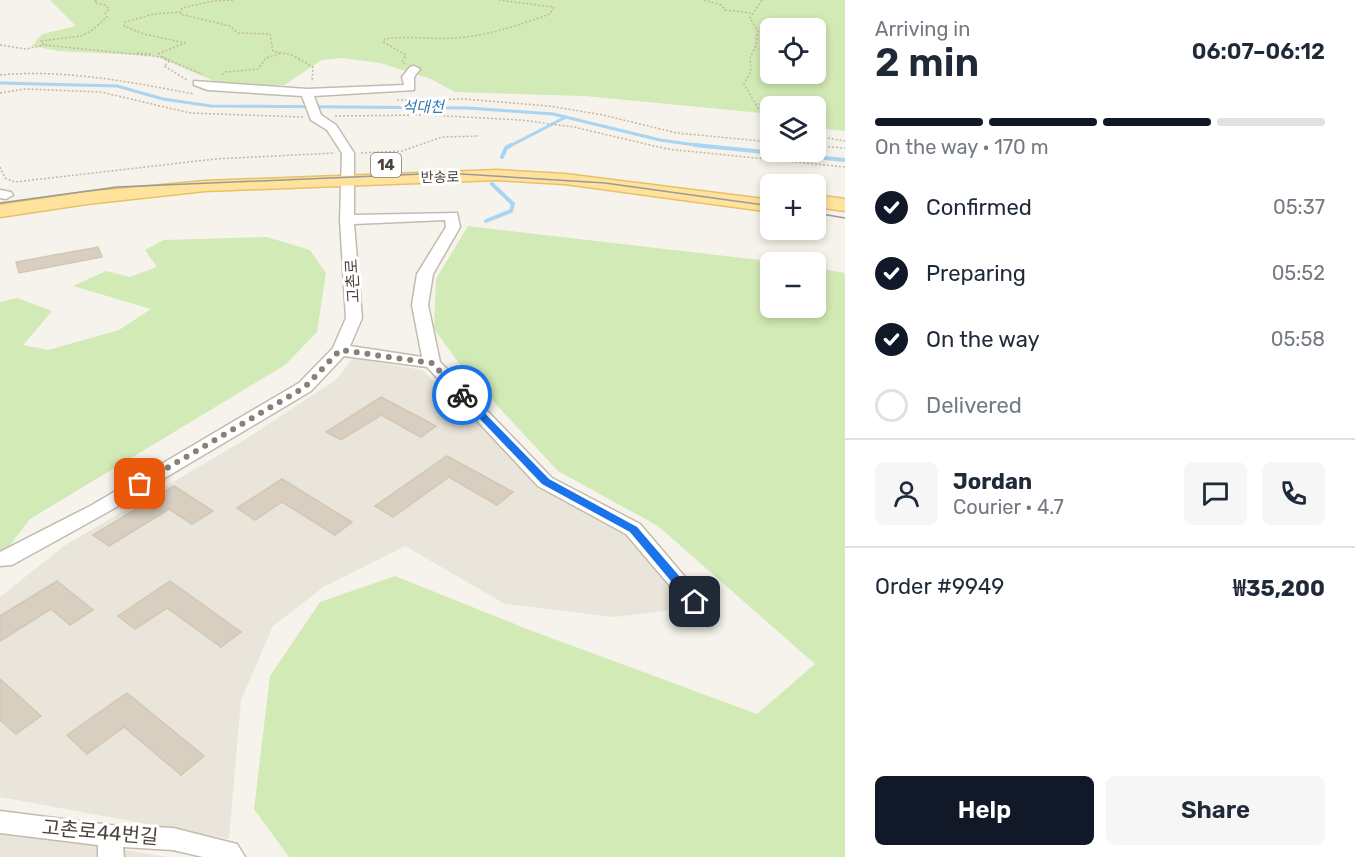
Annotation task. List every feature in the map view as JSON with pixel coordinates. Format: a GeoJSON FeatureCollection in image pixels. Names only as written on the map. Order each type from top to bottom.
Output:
{"type":"FeatureCollection","features":[{"type":"Feature","properties":{"kind":"main road","name":"반송로"},"geometry":{"type":"LineString","coordinates":[[1,199],[87,198],[205,186],[348,167],[465,163],[562,167],[760,194]]}},
{"type":"Feature","properties":{"kind":"main road","name":"반송로"},"geometry":{"type":"LineString","coordinates":[[348,167],[437,176],[565,179],[760,205]]}},
{"type":"Feature","properties":{"kind":"main road"},"geometry":{"type":"LineString","coordinates":[[826,203],[845,206]]}},
{"type":"Feature","properties":{"kind":"main road"},"geometry":{"type":"LineString","coordinates":[[826,214],[845,217]]}},
{"type":"Feature","properties":{"kind":"street"},"geometry":{"type":"LineString","coordinates":[[204,80],[312,107],[410,88],[408,77],[414,69]]}},
{"type":"Feature","properties":{"kind":"street"},"geometry":{"type":"LineString","coordinates":[[312,107],[332,128],[348,167]]}},
{"type":"Feature","properties":{"kind":"street","name":"고촌로"},"geometry":{"type":"LineString","coordinates":[[2,561],[99,509],[305,387],[340,350],[354,318],[347,220],[348,167]]}},
{"type":"Feature","properties":{"kind":"street"},"geometry":{"type":"LineString","coordinates":[[347,220],[452,216],[453,227],[425,274],[420,304],[432,363],[545,482],[633,529],[695,602]]}},
{"type":"Feature","properties":{"kind":"street"},"geometry":{"type":"LineString","coordinates":[[340,350],[432,363]]}},
{"type":"Feature","properties":{"kind":"street","name":"고촌로44번길"},"geometry":{"type":"LineString","coordinates":[[0,822],[110,846],[173,839],[228,852],[232,857]]}},
{"type":"Feature","properties":{"kind":"path"},"geometry":{"type":"LineString","coordinates":[[69,47],[44,45],[41,41],[81,36],[91,31],[107,17],[105,13],[109,9],[105,5],[94,3],[96,0]]}},
{"type":"Feature","properties":{"kind":"path"},"geometry":{"type":"LineString","coordinates":[[181,12],[182,8],[191,5],[234,0]]}},
{"type":"Feature","properties":{"kind":"path"},"geometry":{"type":"LineString","coordinates":[[414,69],[402,62],[405,55],[399,49],[383,42],[386,39],[408,36],[452,39],[478,35],[550,14],[554,7],[499,0]]}},
{"type":"Feature","properties":{"kind":"path"},"geometry":{"type":"LineString","coordinates":[[704,0],[721,5],[725,10],[753,13]]}},
{"type":"Feature","properties":{"kind":"path"},"geometry":{"type":"LineString","coordinates":[[760,110],[744,84],[751,71],[750,58],[756,45],[758,31],[750,18],[762,0]]}},
{"type":"Feature","properties":{"kind":"path"},"geometry":{"type":"LineString","coordinates":[[0,45],[26,49],[45,45],[145,56],[159,54],[185,43],[132,31],[124,26],[125,21],[154,14],[181,12]]}},
{"type":"Feature","properties":{"kind":"path"},"geometry":{"type":"LineString","coordinates":[[181,12],[180,14],[188,18],[230,26],[238,33],[270,34],[273,51],[292,55],[313,67],[312,107]]}},
{"type":"Feature","properties":{"kind":"path"},"geometry":{"type":"LineString","coordinates":[[230,87],[219,77],[225,72],[258,69],[266,58],[280,53]]}},
{"type":"Feature","properties":{"kind":"path"},"geometry":{"type":"LineString","coordinates":[[159,54],[169,62],[164,66],[168,70],[204,80]]}},
{"type":"Feature","properties":{"kind":"path"},"geometry":{"type":"LineString","coordinates":[[159,54],[180,60],[184,66],[204,80]]}},
{"type":"Feature","properties":{"kind":"path"},"geometry":{"type":"LineString","coordinates":[[0,75],[21,73],[111,78],[201,96]]}},
{"type":"Feature","properties":{"kind":"path"},"geometry":{"type":"LineString","coordinates":[[0,93],[25,89],[101,92],[190,113],[312,107],[546,122],[667,149],[845,167]]}},
{"type":"Feature","properties":{"kind":"path"},"geometry":{"type":"LineString","coordinates":[[390,100],[464,99],[549,106],[603,115],[677,133],[760,141]]}},
{"type":"Feature","properties":{"kind":"path"},"geometry":{"type":"LineString","coordinates":[[0,167],[5,178],[15,182],[129,168],[277,154],[348,167],[402,152],[442,137],[479,136]]}},
{"type":"Feature","properties":{"kind":"path"},"geometry":{"type":"LineString","coordinates":[[826,138],[845,141]]}},
{"type":"Feature","properties":{"kind":"path"},"geometry":{"type":"LineString","coordinates":[[826,147],[845,148]]}},
{"type":"Feature","properties":{"kind":"shaded area"},"geometry":{"type":"Polygon","coordinates":[[[353,358],[422,370],[548,491],[627,531],[690,608],[614,617],[505,604],[405,546],[325,586],[273,626],[241,700],[229,839],[0,797],[0,597],[64,546],[246,439],[337,379],[353,358]]]}},
{"type":"Feature","properties":{"kind":"shaded area"},"geometry":{"type":"Polygon","coordinates":[[[0,830],[168,857],[0,857],[0,830]]]}},
{"type":"Feature","properties":{"kind":"green space"},"geometry":{"type":"Polygon","coordinates":[[[50,0],[845,0],[845,131],[826,129],[826,96],[760,96],[760,113],[584,96],[455,92],[431,79],[380,63],[343,58],[322,60],[284,85],[223,85],[155,56],[59,51],[32,46],[42,34],[76,26],[50,0]]]}},
{"type":"Feature","properties":{"kind":"green space"},"geometry":{"type":"Polygon","coordinates":[[[468,226],[760,260],[760,318],[826,318],[826,270],[845,273],[845,857],[289,857],[254,809],[270,676],[320,602],[395,576],[527,629],[757,714],[815,664],[658,526],[558,471],[464,370],[434,329],[436,279],[468,226]]]}},
{"type":"Feature","properties":{"kind":"green space"},"geometry":{"type":"Polygon","coordinates":[[[267,237],[310,250],[326,273],[317,332],[285,365],[30,519],[0,558],[0,302],[17,298],[52,311],[23,345],[48,350],[119,330],[151,309],[73,286],[106,271],[130,277],[157,267],[145,250],[164,240],[267,237]]]}},
{"type":"Feature","properties":{"kind":"building"},"geometry":{"type":"Polygon","coordinates":[[[98,247],[102,257],[19,273],[16,262],[98,247]]]}},
{"type":"Feature","properties":{"kind":"building"},"geometry":{"type":"Polygon","coordinates":[[[381,397],[436,426],[421,437],[381,415],[341,440],[326,432],[381,397]]]}},
{"type":"Feature","properties":{"kind":"building"},"geometry":{"type":"Polygon","coordinates":[[[447,456],[513,492],[497,505],[449,477],[393,517],[375,506],[447,456]]]}},
{"type":"Feature","properties":{"kind":"building"},"geometry":{"type":"Polygon","coordinates":[[[282,479],[352,522],[335,535],[282,502],[255,520],[237,508],[282,479]]]}},
{"type":"Feature","properties":{"kind":"building"},"geometry":{"type":"Polygon","coordinates":[[[174,486],[213,511],[192,524],[169,509],[109,546],[93,535],[174,486]]]}},
{"type":"Feature","properties":{"kind":"building"},"geometry":{"type":"Polygon","coordinates":[[[57,581],[93,610],[70,625],[51,609],[0,641],[0,616],[57,581]]]}},
{"type":"Feature","properties":{"kind":"building"},"geometry":{"type":"Polygon","coordinates":[[[170,581],[241,632],[221,647],[167,608],[135,629],[118,616],[170,581]]]}},
{"type":"Feature","properties":{"kind":"building"},"geometry":{"type":"Polygon","coordinates":[[[0,679],[41,716],[16,734],[0,720],[0,679]]]}},
{"type":"Feature","properties":{"kind":"building"},"geometry":{"type":"Polygon","coordinates":[[[127,693],[204,756],[181,775],[124,727],[87,754],[67,735],[127,693]]]}},
{"type":"Feature","properties":{"kind":"waterway","name":"석대천"},"geometry":{"type":"LineString","coordinates":[[0,83],[117,86],[163,99],[211,106],[468,108],[553,114],[566,117]]}},
{"type":"Feature","properties":{"kind":"waterway"},"geometry":{"type":"LineString","coordinates":[[508,147],[566,117]]}},
{"type":"Feature","properties":{"kind":"waterway","name":"석대천"},"geometry":{"type":"LineString","coordinates":[[566,117],[660,140],[698,145]]}},
{"type":"Feature","properties":{"kind":"waterway"},"geometry":{"type":"LineString","coordinates":[[502,157],[506,148],[511,145]]}},
{"type":"Feature","properties":{"kind":"waterway","name":"석대천"},"geometry":{"type":"LineString","coordinates":[[698,145],[845,160]]}},
{"type":"Feature","properties":{"kind":"waterway","name":"석대천"},"geometry":{"type":"LineString","coordinates":[[698,145],[710,147]]}},
{"type":"Feature","properties":{"kind":"waterway"},"geometry":{"type":"LineString","coordinates":[[486,221],[511,211],[513,204],[492,184]]}},
{"type":"Feature","properties":{"kind":"tram line"},"geometry":{"type":"LineString","coordinates":[[0,203],[117,187],[446,173],[605,183],[760,204]]}},
{"type":"Feature","properties":{"kind":"tram line"},"geometry":{"type":"LineString","coordinates":[[826,215],[845,218]]}},
{"type":"Feature","properties":{"kind":"way so far"},"geometry":{"type":"LineString","coordinates":[[140,484],[305,387],[340,350],[432,363],[462,395]]}},
{"type":"Feature","properties":{"kind":"route"},"geometry":{"type":"LineString","coordinates":[[462,395],[545,482],[633,529],[695,602]]}}]}
